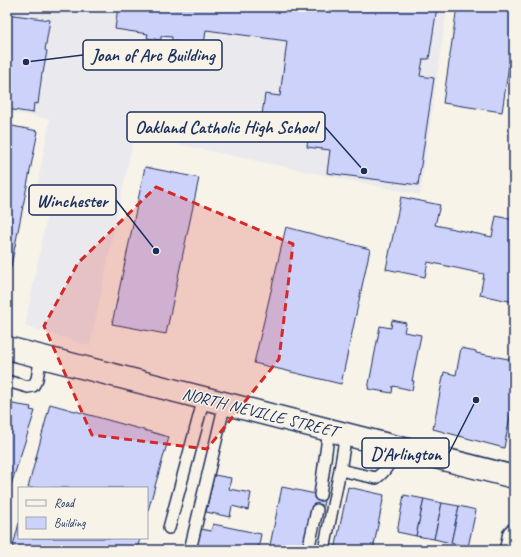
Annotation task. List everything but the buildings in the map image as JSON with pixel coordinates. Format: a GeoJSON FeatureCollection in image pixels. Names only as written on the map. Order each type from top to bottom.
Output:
{"type":"FeatureCollection","features":[{"type":"Feature","properties":{"kind":"street","name":"NORTH NEVILLE STREET"},"geometry":{"type":"LineString","coordinates":[[7,348],[514,477]]}},
{"type":"Feature","properties":{"kind":"street"},"geometry":{"type":"LineString","coordinates":[[511,550],[514,535]]}},
{"type":"Feature","properties":{"kind":"lane"},"geometry":{"type":"LineString","coordinates":[[7,381],[28,387],[33,386],[37,379],[41,356]]}},
{"type":"Feature","properties":{"kind":"lane"},"geometry":{"type":"LineString","coordinates":[[169,528],[204,398]]}},
{"type":"Feature","properties":{"kind":"lane"},"geometry":{"type":"LineString","coordinates":[[190,550],[225,403]]}},
{"type":"Feature","properties":{"kind":"lane"},"geometry":{"type":"LineString","coordinates":[[324,550],[340,470],[338,432]]}},
{"type":"Feature","properties":{"kind":"lane"},"geometry":{"type":"LineString","coordinates":[[320,495],[338,432]]}},
{"type":"Feature","properties":{"kind":"lane"},"geometry":{"type":"LineString","coordinates":[[340,470],[376,478],[383,473],[396,447]]}},
{"type":"Feature","properties":{"kind":"lane"},"geometry":{"type":"LineString","coordinates":[[308,550],[317,510]]}},
{"type":"Feature","properties":{"kind":"highlighted area"},"geometry":{"type":"Polygon","coordinates":[[[156,187],[293,244],[279,359],[207,449],[92,435],[44,326],[78,263],[156,187]]]}},
{"type":"Feature","properties":{"kind":"shaded area"},"geometry":{"type":"Polygon","coordinates":[[[7,7],[447,7],[420,195],[134,135],[90,346],[25,326],[52,190],[37,186],[50,119],[7,112],[7,7]]]}},
{"type":"Feature","properties":{"kind":"place","name":"Joan of Arc Building"},"geometry":{"type":"Point","coordinates":[26,62]}},
{"type":"Feature","properties":{"kind":"place","name":"Oakland Catholic High School"},"geometry":{"type":"Point","coordinates":[364,171]}},
{"type":"Feature","properties":{"kind":"place","name":"Winchester"},"geometry":{"type":"Point","coordinates":[156,251]}},
{"type":"Feature","properties":{"kind":"place","name":"D'Arlington"},"geometry":{"type":"Point","coordinates":[476,400]}}]}
